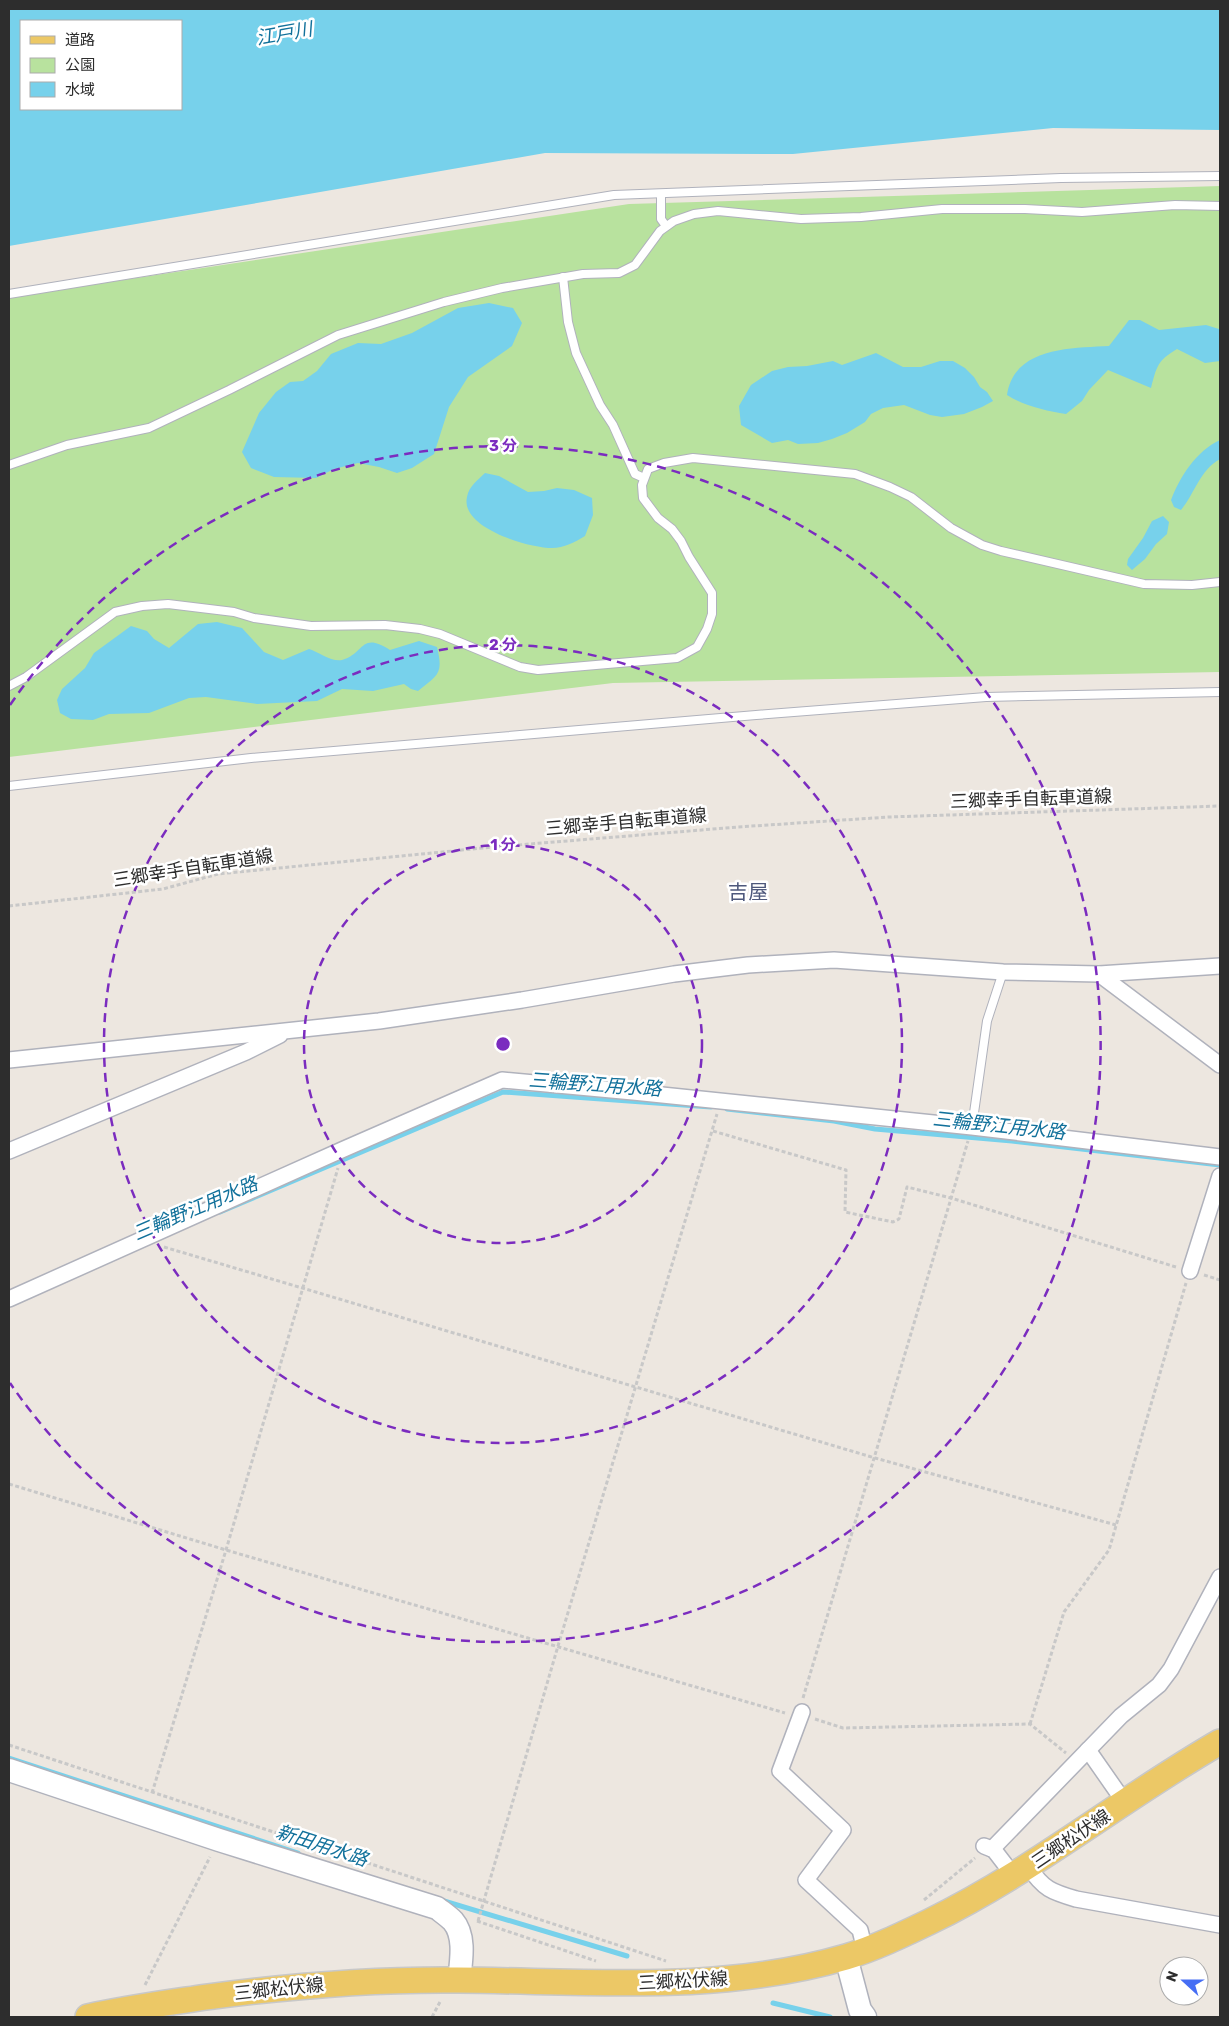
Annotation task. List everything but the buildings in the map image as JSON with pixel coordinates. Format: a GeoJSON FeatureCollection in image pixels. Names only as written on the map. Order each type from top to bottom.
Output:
{"type":"FeatureCollection","features":[{"type":"Feature","properties":{"kind":"main road","name":"三郷松伏線"},"geometry":{"type":"LineString","coordinates":[[88,2017],[135,2007],[287,1987],[374,1981],[459,1980],[648,1984],[722,1981],[777,1973],[856,1954],[916,1929],[962,1906],[1021,1872],[1220,1742]]}},
{"type":"Feature","properties":{"kind":"street"},"geometry":{"type":"LineString","coordinates":[[9,1060],[388,1020],[674,974],[748,965],[834,960],[1003,972],[1099,974],[1220,966]]}},
{"type":"Feature","properties":{"kind":"street"},"geometry":{"type":"LineString","coordinates":[[1099,974],[1220,1065]]}},
{"type":"Feature","properties":{"kind":"street"},"geometry":{"type":"LineString","coordinates":[[9,1150],[246,1052],[288,1031]]}},
{"type":"Feature","properties":{"kind":"street"},"geometry":{"type":"LineString","coordinates":[[9,1299],[502,1080],[972,1127],[1220,1157]]}},
{"type":"Feature","properties":{"kind":"street"},"geometry":{"type":"LineString","coordinates":[[1190,1271],[1220,1176]]}},
{"type":"Feature","properties":{"kind":"street"},"geometry":{"type":"LineString","coordinates":[[1220,1577],[1171,1669],[1159,1684],[1121,1716],[1077,1762],[988,1847],[1021,1872],[1056,1893],[1076,1899],[1220,1925]]}},
{"type":"Feature","properties":{"kind":"street"},"geometry":{"type":"LineString","coordinates":[[801,1715],[780,1771],[843,1830],[806,1880],[860,1930],[856,1954],[855,1993],[864,2017]]}},
{"type":"Feature","properties":{"kind":"street"},"geometry":{"type":"LineString","coordinates":[[1088,1750],[1124,1803]]}},
{"type":"Feature","properties":{"kind":"street"},"geometry":{"type":"LineString","coordinates":[[9,1770],[219,1840],[437,1908],[454,1922],[461,1942],[459,1980]]}},
{"type":"Feature","properties":{"kind":"lane"},"geometry":{"type":"LineString","coordinates":[[9,294],[614,195],[1061,178],[1220,176]]}},
{"type":"Feature","properties":{"kind":"lane"},"geometry":{"type":"LineString","coordinates":[[661,194],[661,219],[666,226]]}},
{"type":"Feature","properties":{"kind":"lane"},"geometry":{"type":"LineString","coordinates":[[9,465],[75,443],[149,428],[215,398],[338,335],[444,302],[502,288],[583,274],[619,273],[636,265],[660,231],[666,226],[694,214],[718,211],[801,219],[861,218],[942,209],[1025,209],[1082,212],[1175,205],[1220,206]]}},
{"type":"Feature","properties":{"kind":"lane"},"geometry":{"type":"LineString","coordinates":[[562,277],[568,322],[576,352],[635,474],[644,478]]}},
{"type":"Feature","properties":{"kind":"lane"},"geometry":{"type":"LineString","coordinates":[[9,686],[40,668],[115,612],[142,606],[168,604],[234,612],[254,618],[311,626],[385,625],[420,629],[440,634],[520,668],[538,670],[677,658],[697,646],[707,629],[712,614],[712,593],[689,557],[681,540],[672,529],[658,518],[643,498],[642,485],[648,469],[664,462],[693,458],[855,474],[911,497],[951,528],[982,546],[1022,557],[1144,584],[1192,585],[1220,582]]}},
{"type":"Feature","properties":{"kind":"lane"},"geometry":{"type":"LineString","coordinates":[[9,786],[260,757],[746,715],[986,697],[1220,692]]}},
{"type":"Feature","properties":{"kind":"lane"},"geometry":{"type":"LineString","coordinates":[[972,1127],[987,1021],[1003,972]]}},
{"type":"Feature","properties":{"kind":"path","name":"三郷幸手自転車道線"},"geometry":{"type":"LineString","coordinates":[[9,906],[163,889],[218,874],[493,847],[890,817],[1220,806]]}},
{"type":"Feature","properties":{"kind":"path"},"geometry":{"type":"LineString","coordinates":[[478,1920],[558,1646],[713,1131],[720,1101]]}},
{"type":"Feature","properties":{"kind":"path"},"geometry":{"type":"LineString","coordinates":[[801,1715],[800,1711],[972,1127]]}},
{"type":"Feature","properties":{"kind":"path"},"geometry":{"type":"LineString","coordinates":[[713,1131],[846,1170],[845,1212],[893,1222],[898,1219],[907,1187],[952,1198],[1190,1271],[1109,1550],[1064,1612],[1030,1724]]}},
{"type":"Feature","properties":{"kind":"path"},"geometry":{"type":"LineString","coordinates":[[152,1793],[344,1149]]}},
{"type":"Feature","properties":{"kind":"path"},"geometry":{"type":"LineString","coordinates":[[140,1240],[875,1458],[1116,1526]]}},
{"type":"Feature","properties":{"kind":"path"},"geometry":{"type":"LineString","coordinates":[[9,1484],[226,1550],[843,1728],[1030,1724],[1077,1762]]}},
{"type":"Feature","properties":{"kind":"path"},"geometry":{"type":"LineString","coordinates":[[9,1745],[671,1962]]}},
{"type":"Feature","properties":{"kind":"path"},"geometry":{"type":"LineString","coordinates":[[135,2007],[219,1840]]}},
{"type":"Feature","properties":{"kind":"path"},"geometry":{"type":"LineString","coordinates":[[916,1929],[914,1910],[934,1891],[988,1847]]}},
{"type":"Feature","properties":{"kind":"path"},"geometry":{"type":"LineString","coordinates":[[456,1926],[478,1920],[602,1963]]}},
{"type":"Feature","properties":{"kind":"green space"},"geometry":{"type":"Polygon","coordinates":[[[1220,186],[1220,672],[613,683],[9,757],[9,297],[629,204],[1220,186]]]}},
{"type":"Feature","properties":{"kind":"water","name":"江戸川"},"geometry":{"type":"Polygon","coordinates":[[[9,9],[1220,9],[1220,130],[1053,128],[793,154],[545,153],[9,246],[9,9]]]}},
{"type":"Feature","properties":{"kind":"water"},"geometry":{"type":"Polygon","coordinates":[[[489,303],[513,308],[522,323],[512,346],[468,377],[449,407],[434,454],[412,468],[397,473],[358,463],[334,469],[316,478],[274,477],[251,468],[242,452],[259,413],[276,392],[290,382],[303,381],[317,371],[331,354],[358,343],[381,344],[412,333],[458,308],[489,303]]]}},
{"type":"Feature","properties":{"kind":"water"},"geometry":{"type":"Polygon","coordinates":[[[1129,320],[1140,320],[1159,330],[1206,325],[1219,329],[1220,361],[1205,363],[1177,349],[1165,357],[1159,365],[1151,388],[1108,370],[1089,390],[1082,401],[1066,414],[1035,408],[1007,395],[1012,379],[1021,367],[1032,359],[1046,353],[1062,350],[1109,346],[1129,320]]]}},
{"type":"Feature","properties":{"kind":"water"},"geometry":{"type":"Polygon","coordinates":[[[876,353],[903,367],[921,367],[940,361],[953,361],[965,368],[974,377],[980,387],[987,392],[993,401],[964,414],[942,417],[930,415],[904,405],[883,408],[871,414],[865,422],[847,433],[818,443],[798,444],[788,440],[772,443],[741,425],[739,406],[751,385],[772,371],[833,361],[842,365],[876,353]]]}},
{"type":"Feature","properties":{"kind":"water"},"geometry":{"type":"Polygon","coordinates":[[[1220,440],[1220,459],[1207,469],[1181,510],[1174,507],[1171,500],[1184,474],[1203,451],[1220,440]]]}},
{"type":"Feature","properties":{"kind":"water"},"geometry":{"type":"Polygon","coordinates":[[[485,473],[499,476],[528,492],[557,488],[574,490],[592,498],[593,515],[585,536],[561,547],[552,548],[513,540],[485,527],[474,518],[468,508],[467,497],[472,486],[485,473]]]}},
{"type":"Feature","properties":{"kind":"water"},"geometry":{"type":"Polygon","coordinates":[[[1163,516],[1169,522],[1167,534],[1156,544],[1145,559],[1132,570],[1127,565],[1128,559],[1152,521],[1163,516]]]}},
{"type":"Feature","properties":{"kind":"water"},"geometry":{"type":"Polygon","coordinates":[[[217,622],[242,628],[264,652],[283,660],[309,649],[329,658],[342,660],[368,643],[380,645],[390,650],[419,641],[437,647],[440,663],[439,669],[437,674],[418,691],[404,684],[373,691],[342,689],[317,701],[257,704],[206,697],[189,698],[149,713],[109,714],[93,720],[71,719],[60,713],[57,700],[62,689],[85,668],[94,653],[131,626],[147,631],[154,639],[169,648],[198,624],[217,622]]]}},
{"type":"Feature","properties":{"kind":"waterway","name":"三輪野江用水路"},"geometry":{"type":"LineString","coordinates":[[220,1212],[503,1092],[711,1107]]}},
{"type":"Feature","properties":{"kind":"waterway","name":"三輪野江用水路"},"geometry":{"type":"LineString","coordinates":[[727,1109],[834,1121],[875,1129],[1012,1141],[1220,1165]]}},
{"type":"Feature","properties":{"kind":"waterway","name":"新田用水路"},"geometry":{"type":"LineString","coordinates":[[9,1758],[298,1853]]}},
{"type":"Feature","properties":{"kind":"waterway","name":"新田用水路"},"geometry":{"type":"LineString","coordinates":[[444,1901],[627,1956]]}},
{"type":"Feature","properties":{"kind":"waterway","name":"新田用水路"},"geometry":{"type":"LineString","coordinates":[[773,2003],[830,2017]]}},
{"type":"Feature","properties":{"kind":"district","name":"吉屋"},"geometry":{"type":"Point","coordinates":[748,892]}}]}
